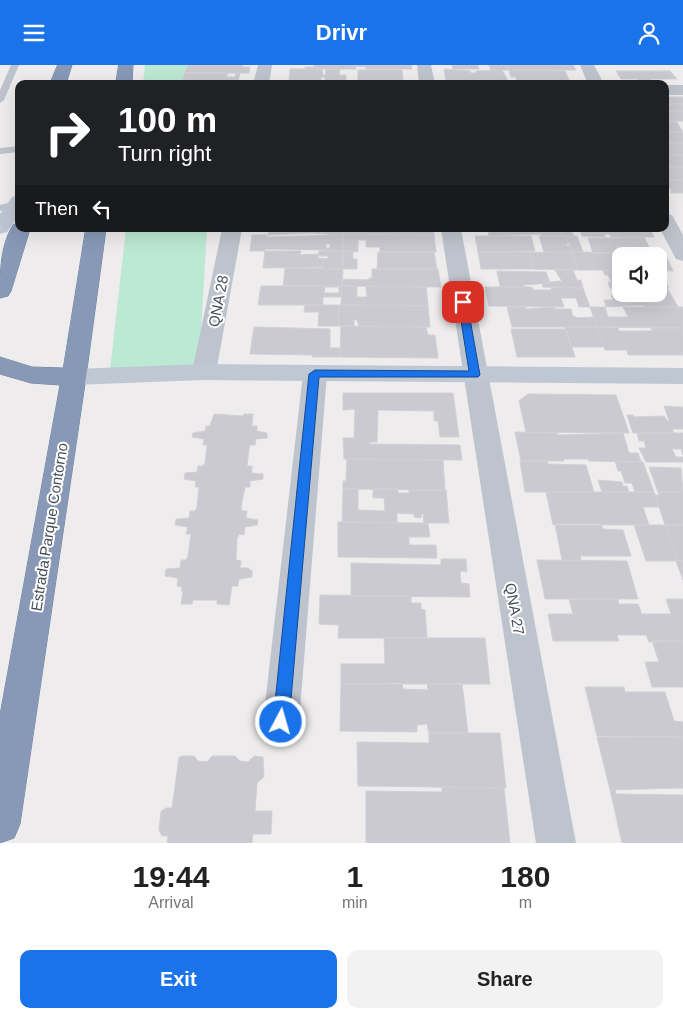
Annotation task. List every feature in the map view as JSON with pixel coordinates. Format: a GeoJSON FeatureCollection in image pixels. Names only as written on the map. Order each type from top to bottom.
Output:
{"type":"FeatureCollection","features":[{"type":"Feature","properties":{"kind":"highway"},"geometry":{"type":"LineString","coordinates":[[59,80],[65,65]]}},
{"type":"Feature","properties":{"kind":"highway"},"geometry":{"type":"LineString","coordinates":[[124,80],[126,65]]}},
{"type":"Feature","properties":{"kind":"highway"},"geometry":{"type":"LineString","coordinates":[[0,291],[19,232]]}},
{"type":"Feature","properties":{"kind":"highway","name":"Estrada Parque Contorno"},"geometry":{"type":"LineString","coordinates":[[0,824],[5,770],[74,377],[96,232]]}},
{"type":"Feature","properties":{"kind":"highway"},"geometry":{"type":"LineString","coordinates":[[0,365],[31,375],[74,377]]}},
{"type":"Feature","properties":{"kind":"street"},"geometry":{"type":"LineString","coordinates":[[262,80],[265,65]]}},
{"type":"Feature","properties":{"kind":"street"},"geometry":{"type":"LineString","coordinates":[[424,65],[426,80]]}},
{"type":"Feature","properties":{"kind":"street"},"geometry":{"type":"LineString","coordinates":[[587,65],[594,80]]}},
{"type":"Feature","properties":{"kind":"street"},"geometry":{"type":"LineString","coordinates":[[669,89],[683,90]]}},
{"type":"Feature","properties":{"kind":"street"},"geometry":{"type":"LineString","coordinates":[[0,228],[12,204]]}},
{"type":"Feature","properties":{"kind":"street"},"geometry":{"type":"LineString","coordinates":[[669,227],[683,255]]}},
{"type":"Feature","properties":{"kind":"street","name":"QNA 28"},"geometry":{"type":"LineString","coordinates":[[204,372],[231,232]]}},
{"type":"Feature","properties":{"kind":"street","name":"QNA 27"},"geometry":{"type":"LineString","coordinates":[[451,232],[556,843]]}},
{"type":"Feature","properties":{"kind":"street"},"geometry":{"type":"LineString","coordinates":[[74,377],[204,372],[683,376]]}},
{"type":"Feature","properties":{"kind":"street"},"geometry":{"type":"LineString","coordinates":[[281,722],[315,374]]}},
{"type":"Feature","properties":{"kind":"lane"},"geometry":{"type":"LineString","coordinates":[[0,100],[15,65]]}},
{"type":"Feature","properties":{"kind":"lane"},"geometry":{"type":"LineString","coordinates":[[0,151],[15,149]]}},
{"type":"Feature","properties":{"kind":"green space"},"geometry":{"type":"Polygon","coordinates":[[[145,65],[216,65],[215,80],[143,80],[145,65]]]}},
{"type":"Feature","properties":{"kind":"green space"},"geometry":{"type":"Polygon","coordinates":[[[126,232],[207,232],[199,366],[110,370],[126,232]]]}},
{"type":"Feature","properties":{"kind":"building"},"geometry":{"type":"Polygon","coordinates":[[[188,65],[243,65],[242,67],[250,67],[249,73],[185,73],[188,65]]]}},
{"type":"Feature","properties":{"kind":"building"},"geometry":{"type":"Polygon","coordinates":[[[314,65],[347,65],[347,69],[305,69],[305,67],[314,67],[314,65]]]}},
{"type":"Feature","properties":{"kind":"building"},"geometry":{"type":"Polygon","coordinates":[[[347,65],[411,65],[412,69],[366,69],[366,67],[355,66],[356,69],[347,69],[347,65]]]}},
{"type":"Feature","properties":{"kind":"building"},"geometry":{"type":"Polygon","coordinates":[[[452,65],[478,65],[479,69],[453,69],[452,65]]]}},
{"type":"Feature","properties":{"kind":"building"},"geometry":{"type":"Polygon","coordinates":[[[489,65],[507,66],[509,70],[491,70],[489,65]]]}},
{"type":"Feature","properties":{"kind":"building"},"geometry":{"type":"Polygon","coordinates":[[[507,65],[573,65],[576,70],[509,70],[507,65]]]}},
{"type":"Feature","properties":{"kind":"building"},"geometry":{"type":"Polygon","coordinates":[[[290,69],[322,69],[323,75],[326,75],[326,69],[340,69],[339,75],[346,75],[346,80],[325,80],[325,77],[321,77],[321,80],[289,80],[290,69]]]}},
{"type":"Feature","properties":{"kind":"building"},"geometry":{"type":"Polygon","coordinates":[[[444,69],[470,71],[471,73],[476,73],[476,71],[502,70],[507,79],[507,80],[446,80],[444,69]]]}},
{"type":"Feature","properties":{"kind":"building"},"geometry":{"type":"Polygon","coordinates":[[[358,70],[402,70],[403,80],[358,80],[358,70]]]}},
{"type":"Feature","properties":{"kind":"building"},"geometry":{"type":"Polygon","coordinates":[[[509,70],[565,71],[569,80],[517,80],[516,77],[511,77],[509,70]]]}},
{"type":"Feature","properties":{"kind":"building"},"geometry":{"type":"Polygon","coordinates":[[[616,71],[670,71],[677,79],[639,80],[621,79],[616,71]]]}},
{"type":"Feature","properties":{"kind":"building"},"geometry":{"type":"Polygon","coordinates":[[[185,73],[228,73],[226,77],[235,77],[236,73],[240,73],[238,80],[182,80],[185,73]]]}},
{"type":"Feature","properties":{"kind":"building"},"geometry":{"type":"Polygon","coordinates":[[[669,97],[683,97],[683,104],[669,104],[669,97]]]}},
{"type":"Feature","properties":{"kind":"building"},"geometry":{"type":"Polygon","coordinates":[[[669,104],[683,104],[683,111],[669,111],[669,104]]]}},
{"type":"Feature","properties":{"kind":"building"},"geometry":{"type":"Polygon","coordinates":[[[669,111],[670,111],[676,121],[669,121],[669,111]]]}},
{"type":"Feature","properties":{"kind":"building"},"geometry":{"type":"Polygon","coordinates":[[[670,111],[683,111],[683,121],[676,121],[670,111]]]}},
{"type":"Feature","properties":{"kind":"building"},"geometry":{"type":"Polygon","coordinates":[[[669,121],[676,121],[683,132],[669,132],[669,121]]]}},
{"type":"Feature","properties":{"kind":"building"},"geometry":{"type":"Polygon","coordinates":[[[669,132],[683,132],[683,143],[669,143],[669,132]]]}},
{"type":"Feature","properties":{"kind":"building"},"geometry":{"type":"Polygon","coordinates":[[[669,143],[683,143],[683,155],[669,155],[669,143]]]}},
{"type":"Feature","properties":{"kind":"building"},"geometry":{"type":"Polygon","coordinates":[[[669,155],[683,155],[683,167],[669,167],[669,155]]]}},
{"type":"Feature","properties":{"kind":"building"},"geometry":{"type":"Polygon","coordinates":[[[669,167],[683,167],[683,180],[669,180],[669,167]]]}},
{"type":"Feature","properties":{"kind":"building"},"geometry":{"type":"Polygon","coordinates":[[[669,180],[683,180],[683,193],[671,193],[671,189],[669,189],[669,180]]]}},
{"type":"Feature","properties":{"kind":"building"},"geometry":{"type":"Polygon","coordinates":[[[268,232],[343,232],[343,235],[310,233],[268,235],[268,232]]]}},
{"type":"Feature","properties":{"kind":"building"},"geometry":{"type":"Polygon","coordinates":[[[343,232],[434,232],[434,235],[343,235],[343,232]]]}},
{"type":"Feature","properties":{"kind":"building"},"geometry":{"type":"Polygon","coordinates":[[[488,232],[561,232],[563,236],[542,236],[541,234],[489,236],[488,232]]]}},
{"type":"Feature","properties":{"kind":"building"},"geometry":{"type":"Polygon","coordinates":[[[561,232],[572,232],[574,236],[563,236],[561,232]]]}},
{"type":"Feature","properties":{"kind":"building"},"geometry":{"type":"Polygon","coordinates":[[[581,232],[652,232],[654,237],[611,237],[610,234],[604,234],[605,237],[582,236],[581,232]]]}},
{"type":"Feature","properties":{"kind":"building"},"geometry":{"type":"Polygon","coordinates":[[[252,235],[267,235],[267,237],[343,235],[343,251],[326,251],[327,248],[330,248],[330,244],[326,244],[326,250],[265,249],[265,251],[250,251],[252,235]]]}},
{"type":"Feature","properties":{"kind":"building"},"geometry":{"type":"Polygon","coordinates":[[[343,235],[434,235],[436,252],[380,252],[380,247],[366,247],[366,240],[358,240],[358,252],[343,251],[343,235]]]}},
{"type":"Feature","properties":{"kind":"building"},"geometry":{"type":"Polygon","coordinates":[[[475,236],[531,236],[535,251],[478,252],[475,236]]]}},
{"type":"Feature","properties":{"kind":"building"},"geometry":{"type":"Polygon","coordinates":[[[539,236],[566,236],[569,244],[566,244],[570,246],[572,253],[544,252],[539,236]]]}},
{"type":"Feature","properties":{"kind":"building"},"geometry":{"type":"Polygon","coordinates":[[[566,236],[577,236],[583,252],[572,252],[566,236]]]}},
{"type":"Feature","properties":{"kind":"building"},"geometry":{"type":"Polygon","coordinates":[[[644,237],[649,247],[612,247],[612,253],[593,253],[588,238],[644,237]]]}},
{"type":"Feature","properties":{"kind":"building"},"geometry":{"type":"Polygon","coordinates":[[[265,251],[301,251],[300,254],[294,255],[319,254],[318,258],[328,259],[323,259],[323,267],[263,268],[265,251]]]}},
{"type":"Feature","properties":{"kind":"building"},"geometry":{"type":"Polygon","coordinates":[[[319,251],[343,251],[343,269],[323,269],[323,259],[328,259],[328,256],[319,256],[319,251]]]}},
{"type":"Feature","properties":{"kind":"building"},"geometry":{"type":"Polygon","coordinates":[[[343,251],[353,251],[353,259],[357,259],[357,269],[343,269],[343,251]]]}},
{"type":"Feature","properties":{"kind":"building"},"geometry":{"type":"Polygon","coordinates":[[[378,252],[434,252],[437,269],[377,269],[378,252]]]}},
{"type":"Feature","properties":{"kind":"building"},"geometry":{"type":"Polygon","coordinates":[[[478,252],[529,252],[534,269],[481,269],[478,252]]]}},
{"type":"Feature","properties":{"kind":"building"},"geometry":{"type":"Polygon","coordinates":[[[529,252],[572,253],[578,270],[534,269],[529,252]]]}},
{"type":"Feature","properties":{"kind":"building"},"geometry":{"type":"Polygon","coordinates":[[[572,252],[612,252],[612,270],[578,270],[572,252]]]}},
{"type":"Feature","properties":{"kind":"building"},"geometry":{"type":"Polygon","coordinates":[[[667,258],[673,271],[667,271],[667,258]]]}},
{"type":"Feature","properties":{"kind":"building"},"geometry":{"type":"Polygon","coordinates":[[[285,268],[343,269],[342,286],[283,286],[285,268]]]}},
{"type":"Feature","properties":{"kind":"building"},"geometry":{"type":"Polygon","coordinates":[[[372,269],[438,269],[441,287],[342,286],[342,279],[369,280],[369,278],[372,278],[372,269]]]}},
{"type":"Feature","properties":{"kind":"building"},"geometry":{"type":"Polygon","coordinates":[[[555,270],[573,270],[577,280],[581,280],[583,288],[543,287],[542,283],[560,281],[563,283],[555,270]]]}},
{"type":"Feature","properties":{"kind":"building"},"geometry":{"type":"Polygon","coordinates":[[[603,270],[612,270],[612,288],[610,288],[608,282],[611,282],[608,275],[605,275],[603,270]]]}},
{"type":"Feature","properties":{"kind":"building"},"geometry":{"type":"Polygon","coordinates":[[[497,271],[546,272],[550,283],[524,285],[524,287],[500,287],[497,271]]]}},
{"type":"Feature","properties":{"kind":"building"},"geometry":{"type":"Polygon","coordinates":[[[261,286],[342,286],[342,297],[323,297],[323,305],[258,305],[261,286]],[[325,287],[324,293],[339,293],[339,287],[325,287]]]}},
{"type":"Feature","properties":{"kind":"building"},"geometry":{"type":"Polygon","coordinates":[[[342,286],[357,286],[357,297],[367,297],[366,286],[426,287],[428,306],[341,305],[342,286]]]}},
{"type":"Feature","properties":{"kind":"building"},"geometry":{"type":"Polygon","coordinates":[[[485,287],[532,287],[533,290],[552,290],[551,287],[583,288],[590,307],[579,307],[576,298],[561,298],[564,307],[489,306],[485,287]]]}},
{"type":"Feature","properties":{"kind":"building"},"geometry":{"type":"Polygon","coordinates":[[[667,288],[678,307],[644,307],[643,305],[606,307],[604,300],[612,300],[612,302],[667,302],[667,288]]]}},
{"type":"Feature","properties":{"kind":"building"},"geometry":{"type":"Polygon","coordinates":[[[305,305],[339,305],[338,326],[318,326],[319,312],[304,312],[305,305]]]}},
{"type":"Feature","properties":{"kind":"building"},"geometry":{"type":"Polygon","coordinates":[[[339,305],[428,306],[430,327],[359,326],[357,320],[354,320],[354,326],[338,326],[339,305]]]}},
{"type":"Feature","properties":{"kind":"building"},"geometry":{"type":"Polygon","coordinates":[[[507,307],[571,309],[573,316],[578,318],[593,317],[597,327],[512,327],[507,307]]]}},
{"type":"Feature","properties":{"kind":"building"},"geometry":{"type":"Polygon","coordinates":[[[590,307],[605,307],[608,317],[628,317],[623,307],[683,307],[683,328],[597,327],[590,307]]]}},
{"type":"Feature","properties":{"kind":"building"},"geometry":{"type":"Polygon","coordinates":[[[341,326],[426,327],[428,335],[435,335],[438,358],[340,357],[341,326]]]}},
{"type":"Feature","properties":{"kind":"building"},"geometry":{"type":"Polygon","coordinates":[[[254,327],[330,329],[330,348],[341,348],[340,357],[250,354],[254,327]]]}},
{"type":"Feature","properties":{"kind":"building"},"geometry":{"type":"Polygon","coordinates":[[[565,327],[597,327],[604,347],[571,347],[565,327]]]}},
{"type":"Feature","properties":{"kind":"building"},"geometry":{"type":"Polygon","coordinates":[[[597,327],[618,327],[619,331],[652,331],[651,328],[683,328],[683,355],[628,355],[627,350],[605,350],[597,327]]]}},
{"type":"Feature","properties":{"kind":"building"},"geometry":{"type":"Polygon","coordinates":[[[511,329],[566,329],[575,357],[517,357],[511,329]]]}},
{"type":"Feature","properties":{"kind":"building"},"geometry":{"type":"Polygon","coordinates":[[[343,393],[453,393],[459,437],[440,437],[438,421],[434,421],[434,411],[378,410],[377,442],[370,442],[370,444],[460,445],[462,460],[344,459],[343,438],[354,438],[355,409],[343,410],[343,393]]]}},
{"type":"Feature","properties":{"kind":"building"},"geometry":{"type":"Polygon","coordinates":[[[528,394],[616,395],[629,433],[526,432],[519,401],[528,394]]]}},
{"type":"Feature","properties":{"kind":"building"},"geometry":{"type":"Polygon","coordinates":[[[664,406],[683,407],[683,429],[672,429],[674,433],[633,433],[627,415],[633,415],[634,417],[664,416],[669,421],[664,406]]]}},
{"type":"Feature","properties":{"kind":"building"},"geometry":{"type":"Polygon","coordinates":[[[214,414],[243,416],[244,414],[253,414],[252,426],[257,426],[257,431],[267,433],[267,438],[256,439],[255,445],[250,445],[247,466],[252,466],[252,473],[263,474],[263,479],[250,481],[250,487],[245,487],[241,507],[242,511],[247,511],[246,518],[258,520],[257,525],[245,527],[244,535],[239,534],[237,539],[236,560],[241,561],[240,568],[252,570],[252,577],[239,579],[238,586],[232,586],[229,605],[217,604],[217,600],[193,600],[192,604],[181,604],[182,587],[177,586],[178,578],[165,576],[166,569],[180,568],[181,560],[186,560],[188,556],[191,534],[186,534],[188,527],[175,525],[176,519],[189,518],[190,511],[195,511],[197,507],[199,487],[195,487],[196,481],[184,479],[185,473],[197,472],[198,466],[203,466],[205,463],[207,445],[203,445],[204,439],[192,437],[193,433],[205,431],[206,426],[210,426],[214,414]]]}},
{"type":"Feature","properties":{"kind":"building"},"geometry":{"type":"Polygon","coordinates":[[[515,432],[557,433],[558,435],[623,433],[629,453],[638,453],[641,462],[589,461],[588,459],[521,461],[515,432]]]}},
{"type":"Feature","properties":{"kind":"building"},"geometry":{"type":"Polygon","coordinates":[[[637,433],[683,433],[683,455],[681,449],[672,449],[676,457],[683,457],[683,462],[646,462],[639,448],[646,448],[644,441],[639,441],[637,433]]]}},
{"type":"Feature","properties":{"kind":"building"},"geometry":{"type":"Polygon","coordinates":[[[347,459],[443,460],[445,490],[343,489],[343,481],[346,481],[347,459]]]}},
{"type":"Feature","properties":{"kind":"building"},"geometry":{"type":"Polygon","coordinates":[[[520,461],[547,461],[548,464],[586,465],[594,492],[525,492],[520,461]]]}},
{"type":"Feature","properties":{"kind":"building"},"geometry":{"type":"Polygon","coordinates":[[[615,461],[643,462],[654,492],[635,492],[632,483],[625,483],[615,461]]]}},
{"type":"Feature","properties":{"kind":"building"},"geometry":{"type":"Polygon","coordinates":[[[649,467],[681,468],[683,492],[658,492],[649,467]]]}},
{"type":"Feature","properties":{"kind":"building"},"geometry":{"type":"Polygon","coordinates":[[[598,480],[622,482],[623,486],[627,486],[629,492],[602,492],[598,480]]]}},
{"type":"Feature","properties":{"kind":"building"},"geometry":{"type":"Polygon","coordinates":[[[343,489],[358,489],[358,510],[385,511],[384,498],[373,498],[373,489],[398,489],[398,493],[409,493],[409,490],[446,490],[449,523],[424,523],[423,514],[421,514],[421,518],[414,517],[414,514],[397,513],[397,523],[342,522],[343,489]]]}},
{"type":"Feature","properties":{"kind":"building"},"geometry":{"type":"Polygon","coordinates":[[[546,492],[654,492],[659,507],[643,507],[649,525],[553,525],[546,492]]]}},
{"type":"Feature","properties":{"kind":"building"},"geometry":{"type":"Polygon","coordinates":[[[658,492],[683,492],[683,525],[665,525],[655,495],[659,495],[658,492]]]}},
{"type":"Feature","properties":{"kind":"building"},"geometry":{"type":"Polygon","coordinates":[[[338,522],[428,523],[430,537],[409,537],[409,545],[436,545],[437,558],[338,557],[338,522]]]}},
{"type":"Feature","properties":{"kind":"building"},"geometry":{"type":"Polygon","coordinates":[[[555,524],[601,524],[603,529],[623,530],[631,556],[580,556],[581,560],[562,560],[555,524]]]}},
{"type":"Feature","properties":{"kind":"building"},"geometry":{"type":"Polygon","coordinates":[[[634,525],[665,525],[678,561],[646,561],[634,525]]]}},
{"type":"Feature","properties":{"kind":"building"},"geometry":{"type":"Polygon","coordinates":[[[665,525],[683,525],[683,561],[678,561],[665,525]]]}},
{"type":"Feature","properties":{"kind":"building"},"geometry":{"type":"Polygon","coordinates":[[[441,559],[466,559],[467,572],[460,571],[461,583],[469,584],[470,597],[351,596],[351,563],[441,565],[441,559]]]}},
{"type":"Feature","properties":{"kind":"building"},"geometry":{"type":"Polygon","coordinates":[[[537,560],[627,561],[638,599],[545,599],[537,560]]]}},
{"type":"Feature","properties":{"kind":"building"},"geometry":{"type":"Polygon","coordinates":[[[676,561],[683,561],[683,580],[676,561]]]}},
{"type":"Feature","properties":{"kind":"building"},"geometry":{"type":"Polygon","coordinates":[[[320,595],[411,596],[411,603],[421,603],[421,609],[425,610],[427,638],[338,638],[339,625],[319,624],[320,595]]]}},
{"type":"Feature","properties":{"kind":"building"},"geometry":{"type":"Polygon","coordinates":[[[569,599],[618,599],[619,604],[638,604],[642,614],[671,614],[666,599],[683,599],[683,641],[649,642],[646,635],[617,635],[619,641],[553,641],[548,614],[573,614],[569,599]]]}},
{"type":"Feature","properties":{"kind":"building"},"geometry":{"type":"Polygon","coordinates":[[[384,638],[485,638],[490,684],[341,684],[341,664],[385,664],[384,638]]]}},
{"type":"Feature","properties":{"kind":"building"},"geometry":{"type":"Polygon","coordinates":[[[652,641],[683,641],[683,687],[652,687],[645,662],[659,662],[652,641]]]}},
{"type":"Feature","properties":{"kind":"building"},"geometry":{"type":"Polygon","coordinates":[[[402,683],[403,689],[428,690],[427,684],[462,683],[468,733],[429,733],[427,724],[417,725],[417,732],[340,731],[341,684],[402,683]]]}},
{"type":"Feature","properties":{"kind":"building"},"geometry":{"type":"Polygon","coordinates":[[[585,687],[624,687],[625,692],[665,692],[674,721],[683,722],[683,737],[597,736],[585,687]]]}},
{"type":"Feature","properties":{"kind":"building"},"geometry":{"type":"Polygon","coordinates":[[[429,733],[500,733],[506,788],[358,786],[357,742],[429,743],[429,733]]]}},
{"type":"Feature","properties":{"kind":"building"},"geometry":{"type":"Polygon","coordinates":[[[597,737],[683,737],[683,788],[610,790],[597,737]]]}},
{"type":"Feature","properties":{"kind":"building"},"geometry":{"type":"Polygon","coordinates":[[[194,756],[198,761],[207,762],[212,756],[235,756],[240,761],[248,762],[254,756],[263,757],[264,777],[257,783],[255,811],[272,811],[271,834],[253,834],[252,843],[167,843],[168,836],[162,836],[159,830],[161,811],[166,808],[172,808],[179,757],[194,756]]]}},
{"type":"Feature","properties":{"kind":"building"},"geometry":{"type":"Polygon","coordinates":[[[442,787],[504,788],[510,843],[366,843],[366,791],[442,792],[442,787]]]}},
{"type":"Feature","properties":{"kind":"building"},"geometry":{"type":"Polygon","coordinates":[[[610,790],[615,790],[616,794],[683,795],[683,843],[622,843],[610,790]]]}},
{"type":"Feature","properties":{"kind":"route"},"geometry":{"type":"LineString","coordinates":[[281,722],[315,374],[475,375],[463,302]]}}]}
